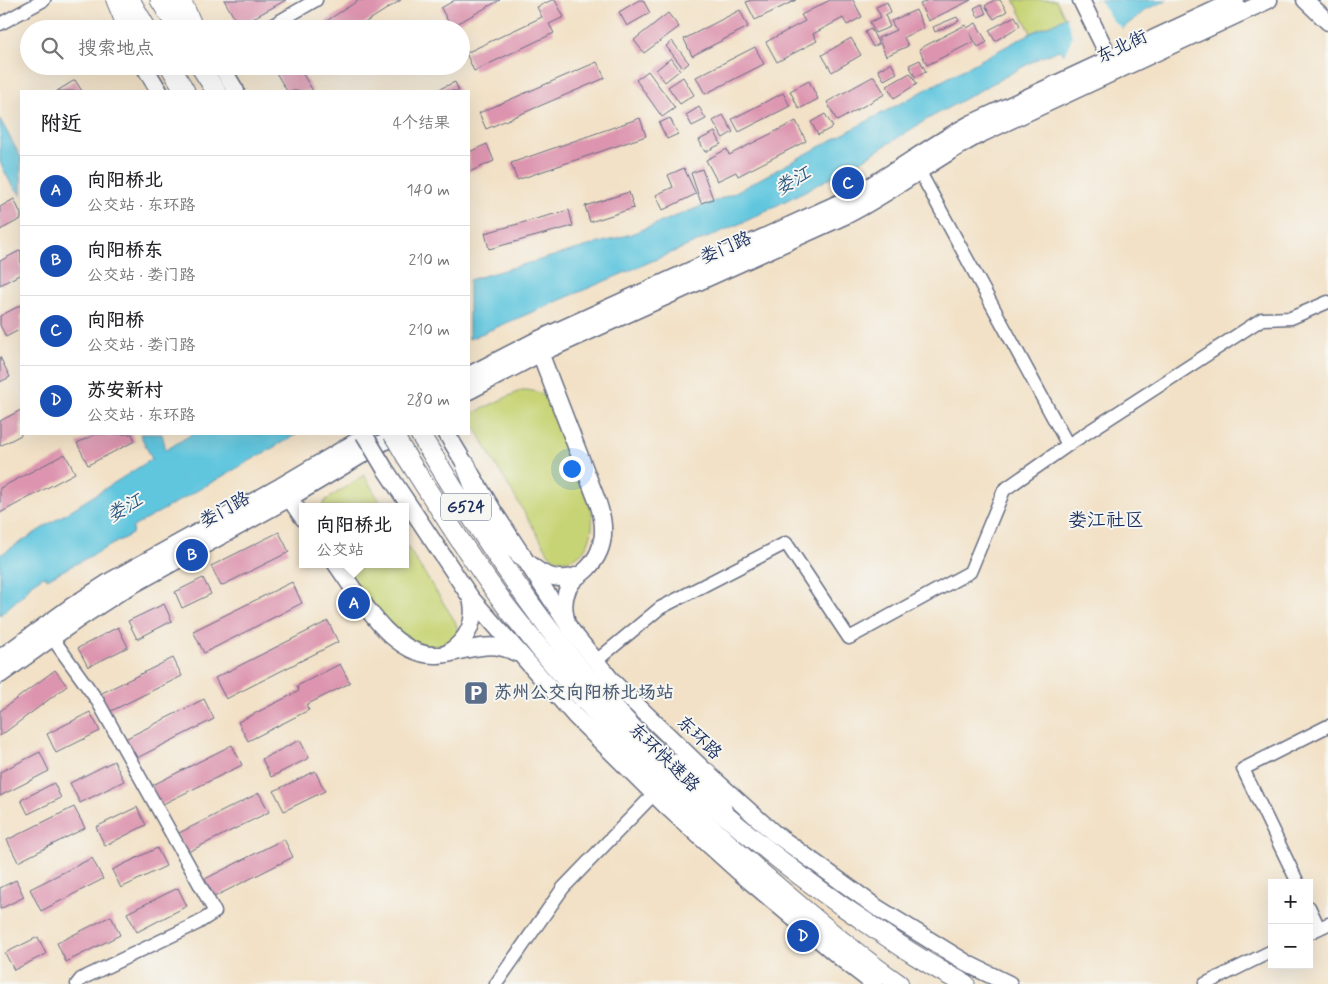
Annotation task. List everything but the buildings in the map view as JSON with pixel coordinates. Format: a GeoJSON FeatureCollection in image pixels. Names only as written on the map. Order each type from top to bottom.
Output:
{"type":"FeatureCollection","features":[{"type":"Feature","properties":{"kind":"highway"},"geometry":{"type":"LineString","coordinates":[[116,0],[123,20]]}},
{"type":"Feature","properties":{"kind":"highway"},"geometry":{"type":"LineString","coordinates":[[130,0],[142,20]]}},
{"type":"Feature","properties":{"kind":"highway"},"geometry":{"type":"LineString","coordinates":[[160,0],[172,20]]}},
{"type":"Feature","properties":{"kind":"highway"},"geometry":{"type":"LineString","coordinates":[[181,0],[190,20]]}},
{"type":"Feature","properties":{"kind":"highway"},"geometry":{"type":"LineString","coordinates":[[175,75],[184,90]]}},
{"type":"Feature","properties":{"kind":"highway"},"geometry":{"type":"LineString","coordinates":[[206,75],[215,90]]}},
{"type":"Feature","properties":{"kind":"highway"},"geometry":{"type":"LineString","coordinates":[[214,75],[222,90]]}},
{"type":"Feature","properties":{"kind":"highway","name":"东环快速路"},"geometry":{"type":"LineString","coordinates":[[394,435],[487,580],[528,633],[613,733],[708,827],[852,949],[899,984]]}},
{"type":"Feature","properties":{"kind":"highway","name":"东环快速路"},"geometry":{"type":"LineString","coordinates":[[423,439],[506,570],[594,685],[667,762],[724,815],[814,886],[874,928],[965,984]]}},
{"type":"Feature","properties":{"kind":"highway"},"geometry":{"type":"LineString","coordinates":[[466,465],[506,570]]}},
{"type":"Feature","properties":{"kind":"highway"},"geometry":{"type":"LineString","coordinates":[[457,492],[521,555]]}},
{"type":"Feature","properties":{"kind":"highway"},"geometry":{"type":"LineString","coordinates":[[667,762],[706,773],[724,815]]}},
{"type":"Feature","properties":{"kind":"main road"},"geometry":{"type":"LineString","coordinates":[[110,0],[121,20]]}},
{"type":"Feature","properties":{"kind":"main road"},"geometry":{"type":"LineString","coordinates":[[181,0],[193,20]]}},
{"type":"Feature","properties":{"kind":"main road","name":"东北街"},"geometry":{"type":"LineString","coordinates":[[990,123],[1113,65],[1236,0]]}},
{"type":"Feature","properties":{"kind":"main road","name":"东北街"},"geometry":{"type":"LineString","coordinates":[[1113,65],[1269,0]]}},
{"type":"Feature","properties":{"kind":"main road"},"geometry":{"type":"LineString","coordinates":[[1304,0],[1328,22]]}},
{"type":"Feature","properties":{"kind":"main road"},"geometry":{"type":"LineString","coordinates":[[1324,0],[1328,11]]}},
{"type":"Feature","properties":{"kind":"main road"},"geometry":{"type":"LineString","coordinates":[[1082,3],[1113,65]]}},
{"type":"Feature","properties":{"kind":"main road"},"geometry":{"type":"LineString","coordinates":[[149,75],[158,90]]}},
{"type":"Feature","properties":{"kind":"main road"},"geometry":{"type":"LineString","coordinates":[[227,75],[235,90]]}},
{"type":"Feature","properties":{"kind":"main road","name":"娄门路"},"geometry":{"type":"LineString","coordinates":[[470,375],[538,347],[917,165],[955,132],[990,123]]}},
{"type":"Feature","properties":{"kind":"main road"},"geometry":{"type":"LineString","coordinates":[[538,347],[603,519],[603,538],[599,551],[590,566],[567,589],[564,599],[565,614],[571,630]]}},
{"type":"Feature","properties":{"kind":"main road","name":"娄门路"},"geometry":{"type":"LineString","coordinates":[[470,390],[538,347]]}},
{"type":"Feature","properties":{"kind":"main road"},"geometry":{"type":"LineString","coordinates":[[365,435],[408,503]]}},
{"type":"Feature","properties":{"kind":"main road","name":"娄门路"},"geometry":{"type":"LineString","coordinates":[[285,492],[369,435]]}},
{"type":"Feature","properties":{"kind":"main road","name":"娄门路"},"geometry":{"type":"LineString","coordinates":[[0,675],[47,632],[120,575],[395,435]]}},
{"type":"Feature","properties":{"kind":"main road","name":"东环路"},"geometry":{"type":"LineString","coordinates":[[448,435],[521,555],[571,630],[613,682],[706,773],[774,833],[876,907],[970,964],[1009,984]]}},
{"type":"Feature","properties":{"kind":"main road"},"geometry":{"type":"LineString","coordinates":[[285,492],[299,512]]}},
{"type":"Feature","properties":{"kind":"main road"},"geometry":{"type":"LineString","coordinates":[[409,505],[471,598],[575,716],[654,794],[740,873],[874,984]]}},
{"type":"Feature","properties":{"kind":"main road"},"geometry":{"type":"LineString","coordinates":[[521,555],[537,570],[551,577],[564,578],[579,575]]}},
{"type":"Feature","properties":{"kind":"main road"},"geometry":{"type":"LineString","coordinates":[[339,568],[377,621],[398,643],[422,654],[434,656],[481,647],[497,646],[511,650],[522,657]]}},
{"type":"Feature","properties":{"kind":"main road"},"geometry":{"type":"LineString","coordinates":[[445,654],[461,642],[469,632],[474,612],[471,598]]}},
{"type":"Feature","properties":{"kind":"main road","name":"娄门路"},"geometry":{"type":"LineString","coordinates":[[0,658],[47,632]]}},
{"type":"Feature","properties":{"kind":"street"},"geometry":{"type":"LineString","coordinates":[[0,24],[44,0]]}},
{"type":"Feature","properties":{"kind":"street"},"geometry":{"type":"LineString","coordinates":[[282,20],[316,0]]}},
{"type":"Feature","properties":{"kind":"street"},"geometry":{"type":"LineString","coordinates":[[917,165],[1068,445]]}},
{"type":"Feature","properties":{"kind":"street"},"geometry":{"type":"LineString","coordinates":[[596,661],[660,608],[786,543],[849,638],[970,572],[1004,490],[1068,445],[1262,319],[1291,318],[1328,302]]}},
{"type":"Feature","properties":{"kind":"street"},"geometry":{"type":"LineString","coordinates":[[47,632],[97,700],[215,912],[198,923],[81,979],[77,984]]}},
{"type":"Feature","properties":{"kind":"street"},"geometry":{"type":"LineString","coordinates":[[1296,879],[1243,769],[1328,726]]}},
{"type":"Feature","properties":{"kind":"street"},"geometry":{"type":"LineString","coordinates":[[496,984],[563,888],[654,794]]}},
{"type":"Feature","properties":{"kind":"street"},"geometry":{"type":"LineString","coordinates":[[1313,915],[1319,928]]}},
{"type":"Feature","properties":{"kind":"street"},"geometry":{"type":"LineString","coordinates":[[1205,984],[1268,954]]}},
{"type":"Feature","properties":{"kind":"green space"},"geometry":{"type":"Polygon","coordinates":[[[1014,0],[1056,0],[1065,17],[1031,33],[1014,0]]]}},
{"type":"Feature","properties":{"kind":"green space"},"geometry":{"type":"Polygon","coordinates":[[[522,390],[539,393],[552,403],[592,512],[591,533],[583,552],[571,559],[565,560],[559,560],[549,554],[491,457],[470,415],[522,390]]]}},
{"type":"Feature","properties":{"kind":"green space"},"geometry":{"type":"Polygon","coordinates":[[[364,475],[381,503],[324,503],[364,475]]]}},
{"type":"Feature","properties":{"kind":"green space"},"geometry":{"type":"Polygon","coordinates":[[[409,549],[455,621],[459,634],[454,642],[427,647],[395,634],[345,568],[409,568],[409,549]]]}},
{"type":"Feature","properties":{"kind":"water","name":"娄江"},"geometry":{"type":"Polygon","coordinates":[[[1094,0],[1168,0],[1147,9],[1123,28],[1065,56],[1059,50],[1039,58],[926,120],[848,169],[746,221],[470,339],[470,280],[631,234],[730,195],[1031,33],[1057,22],[1094,0]]]}},
{"type":"Feature","properties":{"kind":"water"},"geometry":{"type":"Polygon","coordinates":[[[0,119],[20,156],[20,194],[10,182],[0,162],[0,119]]]}},
{"type":"Feature","properties":{"kind":"water","name":"娄江"},"geometry":{"type":"Polygon","coordinates":[[[140,435],[162,435],[166,450],[190,435],[295,435],[133,527],[132,534],[47,579],[45,575],[31,584],[26,592],[0,615],[0,555],[152,459],[140,435]]]}},
{"type":"Feature","properties":{"kind":"pier"},"geometry":{"type":"Polygon","coordinates":[[[1091,0],[1100,0],[1112,20],[1124,30],[1064,58],[1063,56],[1068,49],[1072,36],[1066,14],[1091,0]]]}},
{"type":"Feature","properties":{"kind":"place","name":"向阳桥"},"geometry":{"type":"Point","coordinates":[848,183]}},
{"type":"Feature","properties":{"kind":"place","name":"向阳桥东"},"geometry":{"type":"Point","coordinates":[192,555]}},
{"type":"Feature","properties":{"kind":"place","name":"向阳桥北"},"geometry":{"type":"Point","coordinates":[354,603]}},
{"type":"Feature","properties":{"kind":"place","name":"苏州公交向阳桥北场站"},"geometry":{"type":"Point","coordinates":[476,693]}},
{"type":"Feature","properties":{"kind":"place","name":"苏安新村"},"geometry":{"type":"Point","coordinates":[803,936]}},
{"type":"Feature","properties":{"kind":"district","name":"娄江社区"},"geometry":{"type":"Point","coordinates":[1106,520]}}]}
